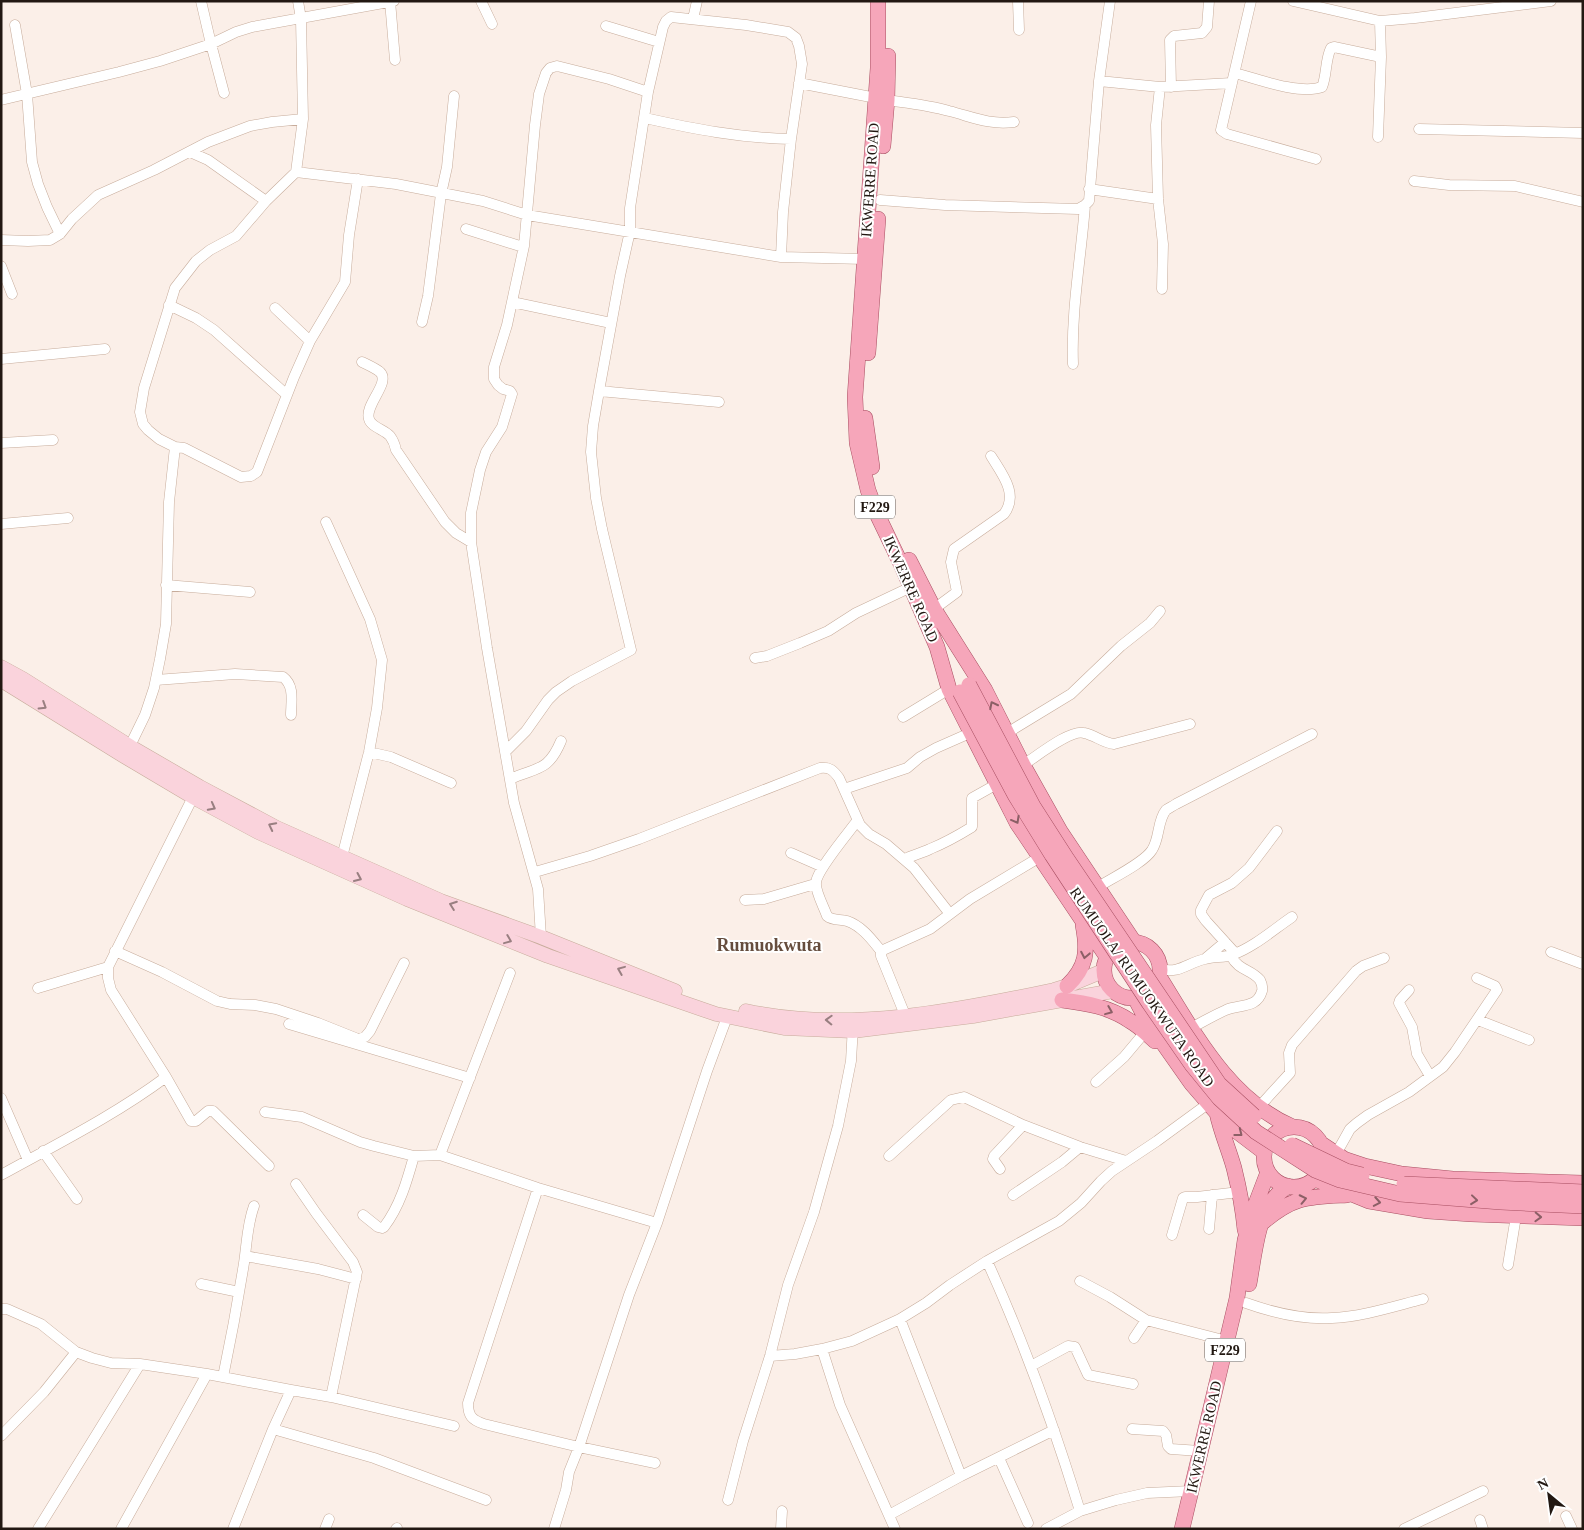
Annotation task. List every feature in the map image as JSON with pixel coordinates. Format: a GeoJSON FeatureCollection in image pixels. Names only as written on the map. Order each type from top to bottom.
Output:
{"type":"FeatureCollection","features":[{"type":"Feature","properties":{"kind":"main road","name":"IKWERRE ROAD"},"geometry":{"type":"LineString","coordinates":[[878,1],[878,68],[882,99],[865,259],[855,397],[858,443],[863,471],[877,514],[936,647],[959,689]]}},
{"type":"Feature","properties":{"kind":"main road","name":"IKWERRE ROAD"},"geometry":{"type":"LineString","coordinates":[[888,1],[882,99],[880,200],[864,412],[873,470],[882,500],[934,609],[985,690],[1023,766],[1060,831],[1134,942]]}},
{"type":"Feature","properties":{"kind":"main road"},"geometry":{"type":"LineString","coordinates":[[953,641],[959,689],[970,733],[1017,823],[1061,890],[1082,918],[1105,964],[1106,982],[1113,991],[1124,997],[1135,998],[1151,990],[1160,973]]}},
{"type":"Feature","properties":{"kind":"main road"},"geometry":{"type":"LineString","coordinates":[[1,667],[24,680],[193,797],[258,832],[407,899],[548,956],[727,1017],[784,1028],[853,1026],[973,1016],[1064,993],[1105,964],[1112,949],[1128,942],[1140,942],[1150,948],[1158,958],[1160,973],[1191,1028],[1214,1062],[1230,1081],[1259,1107],[1276,1119],[1293,1127],[1309,1130],[1317,1136],[1322,1145],[1325,1161],[1315,1179],[1300,1187],[1288,1186],[1275,1180],[1268,1172],[1264,1161],[1264,1152],[1269,1140],[1277,1132],[1293,1127]]}},
{"type":"Feature","properties":{"kind":"main road"},"geometry":{"type":"LineString","coordinates":[[1,680],[127,752],[200,787],[277,828],[441,901],[541,938],[687,996],[724,1007],[787,1019],[853,1026],[905,1015],[985,1003],[1064,993],[1113,991]]}},
{"type":"Feature","properties":{"kind":"main road","name":"RUMUOLA/ RUMUOKWUTA ROAD"},"geometry":{"type":"LineString","coordinates":[[959,689],[1067,859],[1219,1084],[1265,1126],[1296,1147],[1346,1172],[1397,1184],[1583,1192]]}},
{"type":"Feature","properties":{"kind":"main road","name":"RUMUOLA/ RUMUOKWUTA ROAD"},"geometry":{"type":"LineString","coordinates":[[959,689],[1019,802],[1149,1003],[1192,1065],[1214,1092],[1256,1132],[1315,1170],[1340,1180],[1400,1194],[1583,1206]]}},
{"type":"Feature","properties":{"kind":"main road"},"geometry":{"type":"LineString","coordinates":[[1064,993],[1076,978],[1085,958],[1086,940],[1082,918]]}},
{"type":"Feature","properties":{"kind":"main road"},"geometry":{"type":"LineString","coordinates":[[1064,993],[1130,1020],[1172,1055]]}},
{"type":"Feature","properties":{"kind":"main road"},"geometry":{"type":"LineString","coordinates":[[1135,998],[1146,1019],[1191,1083],[1235,1130],[1264,1152]]}},
{"type":"Feature","properties":{"kind":"main road"},"geometry":{"type":"LineString","coordinates":[[1213,1108],[1234,1168],[1240,1192],[1246,1240]]}},
{"type":"Feature","properties":{"kind":"main road"},"geometry":{"type":"LineString","coordinates":[[1322,1145],[1344,1159],[1365,1166],[1402,1174],[1453,1179],[1583,1183]]}},
{"type":"Feature","properties":{"kind":"main road","name":"IKWERRE ROAD"},"geometry":{"type":"LineString","coordinates":[[1182,1529],[1237,1298],[1246,1240],[1255,1206],[1268,1172]]}},
{"type":"Feature","properties":{"kind":"main road"},"geometry":{"type":"LineString","coordinates":[[1315,1179],[1369,1201],[1428,1211],[1583,1218]]}},
{"type":"Feature","properties":{"kind":"main road","name":"IKWERRE ROAD"},"geometry":{"type":"LineString","coordinates":[[1191,1529],[1246,1303],[1261,1223],[1266,1209],[1276,1196],[1288,1186]]}},
{"type":"Feature","properties":{"kind":"main road"},"geometry":{"type":"LineString","coordinates":[[1261,1223],[1282,1207],[1296,1200],[1316,1196],[1354,1195]]}},
{"type":"Feature","properties":{"kind":"street"},"geometry":{"type":"LineString","coordinates":[[201,1],[210,44],[224,93]]}},
{"type":"Feature","properties":{"kind":"street"},"geometry":{"type":"LineString","coordinates":[[298,1],[301,18],[303,119],[296,172],[266,201],[236,236],[210,250],[196,261],[175,288],[144,388],[140,412],[143,424],[159,439],[175,447],[184,448],[241,476],[251,476],[257,472],[310,341],[345,282],[349,235],[358,179]]}},
{"type":"Feature","properties":{"kind":"street"},"geometry":{"type":"LineString","coordinates":[[481,1],[492,24]]}},
{"type":"Feature","properties":{"kind":"street"},"geometry":{"type":"LineString","coordinates":[[693,19],[697,1]]}},
{"type":"Feature","properties":{"kind":"street"},"geometry":{"type":"LineString","coordinates":[[1018,1],[1019,30]]}},
{"type":"Feature","properties":{"kind":"street"},"geometry":{"type":"LineString","coordinates":[[880,200],[1004,207],[1078,209],[1085,206],[1089,201],[1099,81],[1110,1]]}},
{"type":"Feature","properties":{"kind":"street"},"geometry":{"type":"LineString","coordinates":[[1171,87],[1170,40],[1174,36],[1202,33],[1206,27],[1209,1]]}},
{"type":"Feature","properties":{"kind":"street"},"geometry":{"type":"LineString","coordinates":[[1251,1],[1221,126],[1224,132],[1316,159]]}},
{"type":"Feature","properties":{"kind":"street"},"geometry":{"type":"LineString","coordinates":[[1293,1],[1380,22],[1551,1]]}},
{"type":"Feature","properties":{"kind":"street"},"geometry":{"type":"LineString","coordinates":[[1,100],[119,72],[210,44],[252,27],[391,2],[396,60]]}},
{"type":"Feature","properties":{"kind":"street"},"geometry":{"type":"LineString","coordinates":[[505,752],[526,731],[556,692],[572,681],[631,650],[611,574],[596,498],[591,452],[593,426],[611,323],[630,231],[630,208],[648,92],[659,42],[666,21],[671,17],[746,25],[788,32],[796,38],[802,64],[783,212],[781,257]]}},
{"type":"Feature","properties":{"kind":"street"},"geometry":{"type":"LineString","coordinates":[[1378,137],[1381,57],[1380,22]]}},
{"type":"Feature","properties":{"kind":"street"},"geometry":{"type":"LineString","coordinates":[[15,25],[27,94],[32,162],[44,200],[60,234]]}},
{"type":"Feature","properties":{"kind":"street"},"geometry":{"type":"LineString","coordinates":[[606,26],[659,42]]}},
{"type":"Feature","properties":{"kind":"street"},"geometry":{"type":"LineString","coordinates":[[1235,72],[1284,86],[1313,90],[1322,87],[1325,81],[1328,54],[1331,48],[1334,47],[1381,57]]}},
{"type":"Feature","properties":{"kind":"street"},"geometry":{"type":"LineString","coordinates":[[541,938],[540,907],[534,872],[514,803],[505,752],[471,542],[471,513],[480,470],[486,452],[502,427],[512,394],[510,390],[498,386],[494,379],[494,367],[507,325],[523,247],[539,94],[546,73],[550,68],[557,66],[609,79],[648,92]]}},
{"type":"Feature","properties":{"kind":"street"},"geometry":{"type":"LineString","coordinates":[[1099,81],[1160,87],[1232,83]]}},
{"type":"Feature","properties":{"kind":"street"},"geometry":{"type":"LineString","coordinates":[[799,84],[941,109],[984,122],[1001,124],[1014,122]]}},
{"type":"Feature","properties":{"kind":"street"},"geometry":{"type":"LineString","coordinates":[[1160,87],[1156,125],[1158,199],[1164,244],[1162,289]]}},
{"type":"Feature","properties":{"kind":"street"},"geometry":{"type":"LineString","coordinates":[[422,322],[428,296],[441,194],[447,168],[454,96]]}},
{"type":"Feature","properties":{"kind":"street"},"geometry":{"type":"LineString","coordinates":[[644,118],[696,130],[759,138],[791,139]]}},
{"type":"Feature","properties":{"kind":"street"},"geometry":{"type":"LineString","coordinates":[[1,240],[50,240],[60,234],[72,219],[98,195],[208,142],[250,126],[303,119]]}},
{"type":"Feature","properties":{"kind":"street"},"geometry":{"type":"LineString","coordinates":[[1419,129],[1583,133]]}},
{"type":"Feature","properties":{"kind":"street"},"geometry":{"type":"LineString","coordinates":[[190,152],[208,160],[266,201]]}},
{"type":"Feature","properties":{"kind":"street"},"geometry":{"type":"LineString","coordinates":[[296,172],[396,184],[483,201],[527,215],[781,257],[865,259]]}},
{"type":"Feature","properties":{"kind":"street"},"geometry":{"type":"LineString","coordinates":[[1414,181],[1449,185],[1515,186],[1583,202]]}},
{"type":"Feature","properties":{"kind":"street"},"geometry":{"type":"LineString","coordinates":[[1090,189],[1158,199]]}},
{"type":"Feature","properties":{"kind":"street"},"geometry":{"type":"LineString","coordinates":[[1073,364],[1072,336],[1076,278],[1085,206]]}},
{"type":"Feature","properties":{"kind":"street"},"geometry":{"type":"LineString","coordinates":[[466,229],[523,247]]}},
{"type":"Feature","properties":{"kind":"street"},"geometry":{"type":"LineString","coordinates":[[1,266],[12,294]]}},
{"type":"Feature","properties":{"kind":"street"},"geometry":{"type":"LineString","coordinates":[[512,302],[611,323]]}},
{"type":"Feature","properties":{"kind":"street"},"geometry":{"type":"LineString","coordinates":[[169,304],[214,330],[287,396]]}},
{"type":"Feature","properties":{"kind":"street"},"geometry":{"type":"LineString","coordinates":[[275,308],[310,341]]}},
{"type":"Feature","properties":{"kind":"street"},"geometry":{"type":"LineString","coordinates":[[1,359],[105,349]]}},
{"type":"Feature","properties":{"kind":"street"},"geometry":{"type":"LineString","coordinates":[[362,362],[379,372],[383,379],[369,411],[369,421],[392,438],[396,450],[445,522],[456,533],[471,542]]}},
{"type":"Feature","properties":{"kind":"street"},"geometry":{"type":"LineString","coordinates":[[599,391],[718,402]]}},
{"type":"Feature","properties":{"kind":"street"},"geometry":{"type":"LineString","coordinates":[[1,443],[53,440]]}},
{"type":"Feature","properties":{"kind":"street"},"geometry":{"type":"LineString","coordinates":[[127,752],[145,715],[156,680],[166,624],[169,502],[175,447]]}},
{"type":"Feature","properties":{"kind":"street"},"geometry":{"type":"LineString","coordinates":[[934,609],[957,592],[951,562],[954,549],[1004,514],[1011,501],[1006,480],[991,456]]}},
{"type":"Feature","properties":{"kind":"street"},"geometry":{"type":"LineString","coordinates":[[1,524],[68,518]]}},
{"type":"Feature","properties":{"kind":"street"},"geometry":{"type":"LineString","coordinates":[[326,522],[370,619],[382,660],[369,752],[342,857]]}},
{"type":"Feature","properties":{"kind":"street"},"geometry":{"type":"LineString","coordinates":[[166,585],[250,592]]}},
{"type":"Feature","properties":{"kind":"street"},"geometry":{"type":"LineString","coordinates":[[755,658],[768,656],[800,643],[828,630],[856,613],[911,587]]}},
{"type":"Feature","properties":{"kind":"street"},"geometry":{"type":"LineString","coordinates":[[1007,734],[1071,694],[1121,646],[1150,623],[1160,611]]}},
{"type":"Feature","properties":{"kind":"street"},"geometry":{"type":"LineString","coordinates":[[156,680],[235,674],[283,677],[288,681],[291,688],[291,715]]}},
{"type":"Feature","properties":{"kind":"street"},"geometry":{"type":"LineString","coordinates":[[903,717],[959,689]]}},
{"type":"Feature","properties":{"kind":"street"},"geometry":{"type":"LineString","coordinates":[[1023,766],[1062,739],[1078,733],[1083,732],[1108,744],[1114,744],[1190,724]]}},
{"type":"Feature","properties":{"kind":"street"},"geometry":{"type":"LineString","coordinates":[[844,789],[907,768],[920,757],[936,748],[970,733]]}},
{"type":"Feature","properties":{"kind":"street"},"geometry":{"type":"LineString","coordinates":[[1098,887],[1152,852],[1158,840],[1162,819],[1167,810],[1312,734]]}},
{"type":"Feature","properties":{"kind":"street"},"geometry":{"type":"LineString","coordinates":[[510,780],[526,772],[541,768],[552,760],[561,741]]}},
{"type":"Feature","properties":{"kind":"street"},"geometry":{"type":"LineString","coordinates":[[369,752],[391,757],[451,783]]}},
{"type":"Feature","properties":{"kind":"street"},"geometry":{"type":"LineString","coordinates":[[534,872],[590,856],[639,839],[820,768],[827,767],[834,772],[844,789],[860,825],[869,834],[886,844],[905,860],[926,881],[950,914]]}},
{"type":"Feature","properties":{"kind":"street"},"geometry":{"type":"LineString","coordinates":[[905,860],[916,853],[947,842],[972,827],[972,798],[997,784]]}},
{"type":"Feature","properties":{"kind":"street"},"geometry":{"type":"LineString","coordinates":[[193,797],[115,951],[108,967],[108,978],[111,990],[166,1077],[191,1121],[196,1121],[208,1110],[213,1111],[269,1166]]}},
{"type":"Feature","properties":{"kind":"street"},"geometry":{"type":"LineString","coordinates":[[857,821],[823,867],[816,878],[815,884],[827,916],[831,919],[847,921],[857,926],[881,951],[881,956],[905,1015]]}},
{"type":"Feature","properties":{"kind":"street"},"geometry":{"type":"LineString","coordinates":[[1191,1028],[1227,1009],[1250,1005],[1261,994],[1263,989],[1261,982],[1237,966],[1233,955],[1201,914],[1201,910],[1209,895],[1232,883],[1250,868],[1277,831]]}},
{"type":"Feature","properties":{"kind":"street"},"geometry":{"type":"LineString","coordinates":[[791,854],[823,867]]}},
{"type":"Feature","properties":{"kind":"street"},"geometry":{"type":"LineString","coordinates":[[881,951],[930,929],[970,899],[1040,857]]}},
{"type":"Feature","properties":{"kind":"street"},"geometry":{"type":"LineString","coordinates":[[745,900],[764,899],[815,884]]}},
{"type":"Feature","properties":{"kind":"street"},"geometry":{"type":"LineString","coordinates":[[1160,973],[1178,970],[1206,958],[1233,955],[1292,917]]}},
{"type":"Feature","properties":{"kind":"street"},"geometry":{"type":"LineString","coordinates":[[1206,958],[1224,942]]}},
{"type":"Feature","properties":{"kind":"street"},"geometry":{"type":"LineString","coordinates":[[115,951],[162,972],[217,1001],[276,1009],[358,1039],[365,1037],[370,1030],[404,963]]}},
{"type":"Feature","properties":{"kind":"street"},"geometry":{"type":"LineString","coordinates":[[1551,952],[1583,964]]}},
{"type":"Feature","properties":{"kind":"street"},"geometry":{"type":"LineString","coordinates":[[1259,1107],[1290,1073],[1289,1050],[1302,1031],[1356,971],[1363,966],[1384,958]]}},
{"type":"Feature","properties":{"kind":"street"},"geometry":{"type":"LineString","coordinates":[[38,988],[108,967]]}},
{"type":"Feature","properties":{"kind":"street"},"geometry":{"type":"LineString","coordinates":[[440,1156],[510,973]]}},
{"type":"Feature","properties":{"kind":"street"},"geometry":{"type":"LineString","coordinates":[[1336,1154],[1350,1129],[1368,1115],[1409,1092],[1443,1067],[1478,1020],[1497,990],[1495,986],[1477,978]]}},
{"type":"Feature","properties":{"kind":"street"},"geometry":{"type":"LineString","coordinates":[[1409,990],[1399,1003],[1414,1033],[1418,1057],[1430,1076]]}},
{"type":"Feature","properties":{"kind":"street"},"geometry":{"type":"LineString","coordinates":[[554,1529],[566,1490],[569,1472],[727,1017]]}},
{"type":"Feature","properties":{"kind":"street"},"geometry":{"type":"LineString","coordinates":[[1478,1020],[1529,1040]]}},
{"type":"Feature","properties":{"kind":"street"},"geometry":{"type":"LineString","coordinates":[[289,1024],[470,1078]]}},
{"type":"Feature","properties":{"kind":"street"},"geometry":{"type":"LineString","coordinates":[[728,1500],[743,1441],[770,1356],[788,1285],[814,1212],[838,1126],[851,1061],[853,1026]]}},
{"type":"Feature","properties":{"kind":"street"},"geometry":{"type":"LineString","coordinates":[[1096,1082],[1124,1058],[1145,1032]]}},
{"type":"Feature","properties":{"kind":"street"},"geometry":{"type":"LineString","coordinates":[[1,1175],[129,1103],[166,1077]]}},
{"type":"Feature","properties":{"kind":"street"},"geometry":{"type":"LineString","coordinates":[[889,1156],[951,1100],[964,1097],[1023,1125],[1080,1147],[1126,1161]]}},
{"type":"Feature","properties":{"kind":"street"},"geometry":{"type":"LineString","coordinates":[[1,1098],[28,1160]]}},
{"type":"Feature","properties":{"kind":"street"},"geometry":{"type":"LineString","coordinates":[[770,1356],[822,1350],[852,1341],[900,1319],[987,1261],[1059,1221],[1081,1204],[1106,1176],[1126,1161],[1213,1108]]}},
{"type":"Feature","properties":{"kind":"street"},"geometry":{"type":"LineString","coordinates":[[265,1112],[302,1117],[360,1142],[414,1156],[440,1156],[538,1188],[657,1223]]}},
{"type":"Feature","properties":{"kind":"street"},"geometry":{"type":"LineString","coordinates":[[1000,1169],[993,1159],[994,1156],[1023,1125]]}},
{"type":"Feature","properties":{"kind":"street"},"geometry":{"type":"LineString","coordinates":[[1013,1195],[1062,1162],[1080,1147]]}},
{"type":"Feature","properties":{"kind":"street"},"geometry":{"type":"LineString","coordinates":[[43,1151],[77,1199]]}},
{"type":"Feature","properties":{"kind":"street"},"geometry":{"type":"LineString","coordinates":[[363,1215],[378,1227],[384,1227],[393,1215],[403,1193],[414,1156]]}},
{"type":"Feature","properties":{"kind":"street"},"geometry":{"type":"LineString","coordinates":[[296,1184],[353,1262],[357,1272],[331,1397]]}},
{"type":"Feature","properties":{"kind":"street"},"geometry":{"type":"LineString","coordinates":[[538,1188],[468,1403],[468,1414],[473,1420],[484,1424],[655,1464]]}},
{"type":"Feature","properties":{"kind":"street"},"geometry":{"type":"LineString","coordinates":[[1172,1235],[1183,1198],[1240,1192]]}},
{"type":"Feature","properties":{"kind":"street"},"geometry":{"type":"LineString","coordinates":[[1209,1229],[1212,1196]]}},
{"type":"Feature","properties":{"kind":"street"},"geometry":{"type":"LineString","coordinates":[[223,1377],[239,1292],[250,1217],[254,1206]]}},
{"type":"Feature","properties":{"kind":"street"},"geometry":{"type":"LineString","coordinates":[[1508,1265],[1516,1216]]}},
{"type":"Feature","properties":{"kind":"street"},"geometry":{"type":"LineString","coordinates":[[245,1256],[318,1269],[356,1279]]}},
{"type":"Feature","properties":{"kind":"street"},"geometry":{"type":"LineString","coordinates":[[987,1261],[1031,1366],[1080,1511]]}},
{"type":"Feature","properties":{"kind":"street"},"geometry":{"type":"LineString","coordinates":[[1080,1281],[1146,1320],[1227,1341]]}},
{"type":"Feature","properties":{"kind":"street"},"geometry":{"type":"LineString","coordinates":[[201,1284],[239,1292]]}},
{"type":"Feature","properties":{"kind":"street"},"geometry":{"type":"LineString","coordinates":[[1246,1303],[1274,1313],[1333,1318],[1423,1299]]}},
{"type":"Feature","properties":{"kind":"street"},"geometry":{"type":"LineString","coordinates":[[1,1309],[7,1309],[41,1324],[76,1352],[111,1363],[140,1364],[207,1374],[331,1397],[454,1426]]}},
{"type":"Feature","properties":{"kind":"street"},"geometry":{"type":"LineString","coordinates":[[900,1319],[961,1476]]}},
{"type":"Feature","properties":{"kind":"street"},"geometry":{"type":"LineString","coordinates":[[1134,1338],[1146,1320]]}},
{"type":"Feature","properties":{"kind":"street"},"geometry":{"type":"LineString","coordinates":[[1031,1366],[1068,1346],[1072,1346],[1075,1347],[1088,1375],[1132,1384]]}},
{"type":"Feature","properties":{"kind":"street"},"geometry":{"type":"LineString","coordinates":[[822,1350],[840,1405],[895,1529]]}},
{"type":"Feature","properties":{"kind":"street"},"geometry":{"type":"LineString","coordinates":[[1,1436],[44,1392],[76,1352]]}},
{"type":"Feature","properties":{"kind":"street"},"geometry":{"type":"LineString","coordinates":[[38,1529],[140,1364]]}},
{"type":"Feature","properties":{"kind":"street"},"geometry":{"type":"LineString","coordinates":[[121,1529],[207,1374]]}},
{"type":"Feature","properties":{"kind":"street"},"geometry":{"type":"LineString","coordinates":[[233,1529],[273,1429],[291,1390]]}},
{"type":"Feature","properties":{"kind":"street"},"geometry":{"type":"LineString","coordinates":[[273,1429],[374,1458],[486,1500]]}},
{"type":"Feature","properties":{"kind":"street"},"geometry":{"type":"LineString","coordinates":[[1132,1429],[1163,1431],[1166,1435],[1168,1446],[1171,1448],[1200,1451]]}},
{"type":"Feature","properties":{"kind":"street"},"geometry":{"type":"LineString","coordinates":[[889,1515],[961,1476],[1054,1430]]}},
{"type":"Feature","properties":{"kind":"street"},"geometry":{"type":"LineString","coordinates":[[999,1458],[1028,1523]]}},
{"type":"Feature","properties":{"kind":"street"},"geometry":{"type":"LineString","coordinates":[[1046,1529],[1080,1511],[1147,1493],[1191,1491]]}},
{"type":"Feature","properties":{"kind":"street"},"geometry":{"type":"LineString","coordinates":[[1404,1529],[1483,1491]]}},
{"type":"Feature","properties":{"kind":"street"},"geometry":{"type":"LineString","coordinates":[[781,1529],[782,1511]]}},
{"type":"Feature","properties":{"kind":"street"},"geometry":{"type":"LineString","coordinates":[[1566,1516],[1572,1529]]}},
{"type":"Feature","properties":{"kind":"district","name":"Rumuokwuta"},"geometry":{"type":"Point","coordinates":[769,945]}}]}
